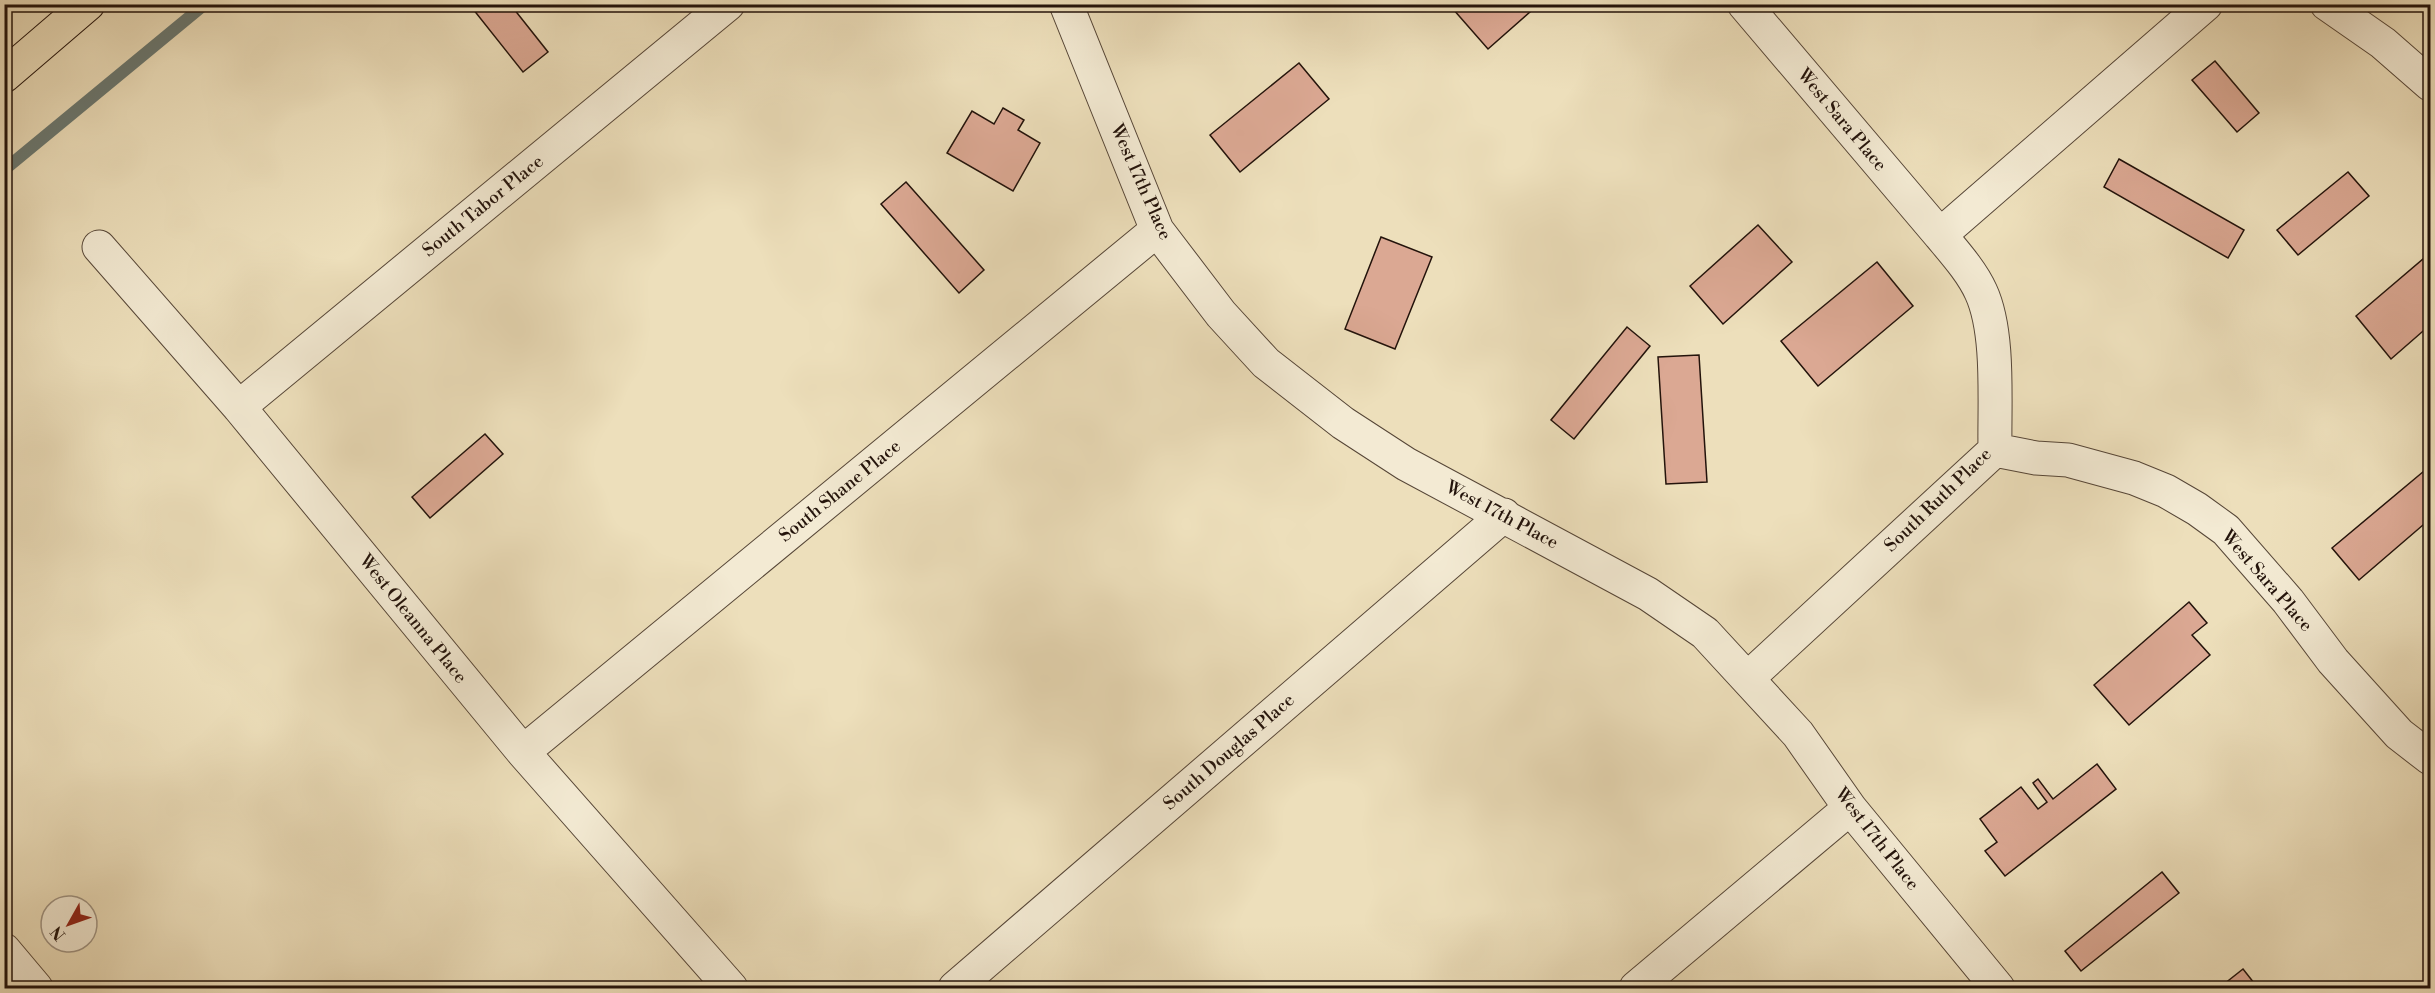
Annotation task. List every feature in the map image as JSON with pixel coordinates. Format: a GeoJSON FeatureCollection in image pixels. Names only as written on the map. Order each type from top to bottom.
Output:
{"type":"FeatureCollection","features":[{"type":"Feature","properties":{"kind":"highway"},"geometry":{"type":"LineString","coordinates":[[4,76],[88,4]]}},
{"type":"Feature","properties":{"kind":"street","name":"South Tabor Place"},"geometry":{"type":"LineString","coordinates":[[239,407],[728,4]]}},
{"type":"Feature","properties":{"kind":"street","name":"West 17th Place"},"geometry":{"type":"LineString","coordinates":[[1066,4],[1157,230],[1221,314],[1266,363],[1343,423],[1406,464],[1648,594],[1705,633],[1798,734],[1850,808],[1998,988]]}},
{"type":"Feature","properties":{"kind":"street","name":"West Sara Place"},"geometry":{"type":"LineString","coordinates":[[1743,4],[1940,235]]}},
{"type":"Feature","properties":{"kind":"street"},"geometry":{"type":"LineString","coordinates":[[1940,235],[2206,4]]}},
{"type":"Feature","properties":{"kind":"street"},"geometry":{"type":"LineString","coordinates":[[2327,4],[2383,43],[2430,84]]}},
{"type":"Feature","properties":{"kind":"street","name":"South Shane Place"},"geometry":{"type":"LineString","coordinates":[[522,752],[1157,230]]}},
{"type":"Feature","properties":{"kind":"street","name":"South Ruth Place"},"geometry":{"type":"LineString","coordinates":[[1748,678],[1995,450],[1994,367],[1990,328],[1982,292],[1940,235]]}},
{"type":"Feature","properties":{"kind":"street","name":"West Oleanna Place"},"geometry":{"type":"LineString","coordinates":[[99,247],[239,407],[522,752],[731,988]]}},
{"type":"Feature","properties":{"kind":"street","name":"West Sara Place"},"geometry":{"type":"LineString","coordinates":[[1995,450],[2036,458],[2068,460],[2134,478],[2166,491],[2197,508],[2226,530],[2288,600],[2333,661],[2399,734],[2430,758]]}},
{"type":"Feature","properties":{"kind":"street","name":"South Douglas Place"},"geometry":{"type":"LineString","coordinates":[[955,988],[1504,515]]}},
{"type":"Feature","properties":{"kind":"street"},"geometry":{"type":"LineString","coordinates":[[1636,988],[1850,808]]}},
{"type":"Feature","properties":{"kind":"street"},"geometry":{"type":"LineString","coordinates":[[4,950],[36,988]]}},
{"type":"Feature","properties":{"kind":"building"},"geometry":{"type":"Polygon","coordinates":[[[469,4],[510,4],[548,52],[523,72],[469,4]]]}},
{"type":"Feature","properties":{"kind":"building"},"geometry":{"type":"Polygon","coordinates":[[[1458,4],[1539,4],[1488,49],[1453,9],[1458,4]]]}},
{"type":"Feature","properties":{"kind":"building"},"geometry":{"type":"Polygon","coordinates":[[[2215,61],[2259,113],[2237,132],[2192,80],[2215,61]]]}},
{"type":"Feature","properties":{"kind":"building"},"geometry":{"type":"Polygon","coordinates":[[[1299,63],[1329,99],[1240,172],[1210,135],[1299,63]]]}},
{"type":"Feature","properties":{"kind":"building"},"geometry":{"type":"Polygon","coordinates":[[[1003,108],[1024,120],[1018,130],[1040,143],[1013,191],[947,153],[972,111],[994,124],[1003,108]]]}},
{"type":"Feature","properties":{"kind":"building"},"geometry":{"type":"Polygon","coordinates":[[[2119,159],[2244,230],[2228,258],[2104,187],[2119,159]]]}},
{"type":"Feature","properties":{"kind":"building"},"geometry":{"type":"Polygon","coordinates":[[[2348,172],[2369,196],[2298,255],[2277,230],[2348,172]]]}},
{"type":"Feature","properties":{"kind":"building"},"geometry":{"type":"Polygon","coordinates":[[[906,182],[984,270],[959,293],[881,204],[906,182]]]}},
{"type":"Feature","properties":{"kind":"building"},"geometry":{"type":"Polygon","coordinates":[[[1758,225],[1792,262],[1723,324],[1690,286],[1758,225]]]}},
{"type":"Feature","properties":{"kind":"building"},"geometry":{"type":"Polygon","coordinates":[[[1381,237],[1432,257],[1395,349],[1345,329],[1381,237]]]}},
{"type":"Feature","properties":{"kind":"building"},"geometry":{"type":"Polygon","coordinates":[[[2430,253],[2430,325],[2391,359],[2356,316],[2430,253]]]}},
{"type":"Feature","properties":{"kind":"building"},"geometry":{"type":"Polygon","coordinates":[[[1877,262],[1913,306],[1818,386],[1781,341],[1877,262]]]}},
{"type":"Feature","properties":{"kind":"building"},"geometry":{"type":"Polygon","coordinates":[[[1627,327],[1650,346],[1574,439],[1551,420],[1627,327]]]}},
{"type":"Feature","properties":{"kind":"building"},"geometry":{"type":"Polygon","coordinates":[[[1699,355],[1707,482],[1666,484],[1658,357],[1699,355]]]}},
{"type":"Feature","properties":{"kind":"building"},"geometry":{"type":"Polygon","coordinates":[[[485,434],[503,454],[430,518],[412,497],[485,434]]]}},
{"type":"Feature","properties":{"kind":"building"},"geometry":{"type":"Polygon","coordinates":[[[2430,466],[2430,519],[2359,580],[2332,548],[2430,466]]]}},
{"type":"Feature","properties":{"kind":"building"},"geometry":{"type":"Polygon","coordinates":[[[2189,602],[2207,623],[2192,635],[2210,655],[2129,725],[2094,685],[2189,602]]]}},
{"type":"Feature","properties":{"kind":"building"},"geometry":{"type":"Polygon","coordinates":[[[2097,764],[2116,789],[2005,876],[1985,851],[1997,842],[1980,819],[2021,787],[2038,809],[2047,802],[2033,783],[2038,779],[2053,799],[2097,764]]]}},
{"type":"Feature","properties":{"kind":"building"},"geometry":{"type":"Polygon","coordinates":[[[2162,872],[2179,893],[2081,971],[2065,951],[2162,872]]]}},
{"type":"Feature","properties":{"kind":"building"},"geometry":{"type":"Polygon","coordinates":[[[2243,969],[2258,988],[2219,988],[2243,969]]]}},
{"type":"Feature","properties":{"kind":"waterway"},"geometry":{"type":"LineString","coordinates":[[4,170],[205,4]]}}]}
